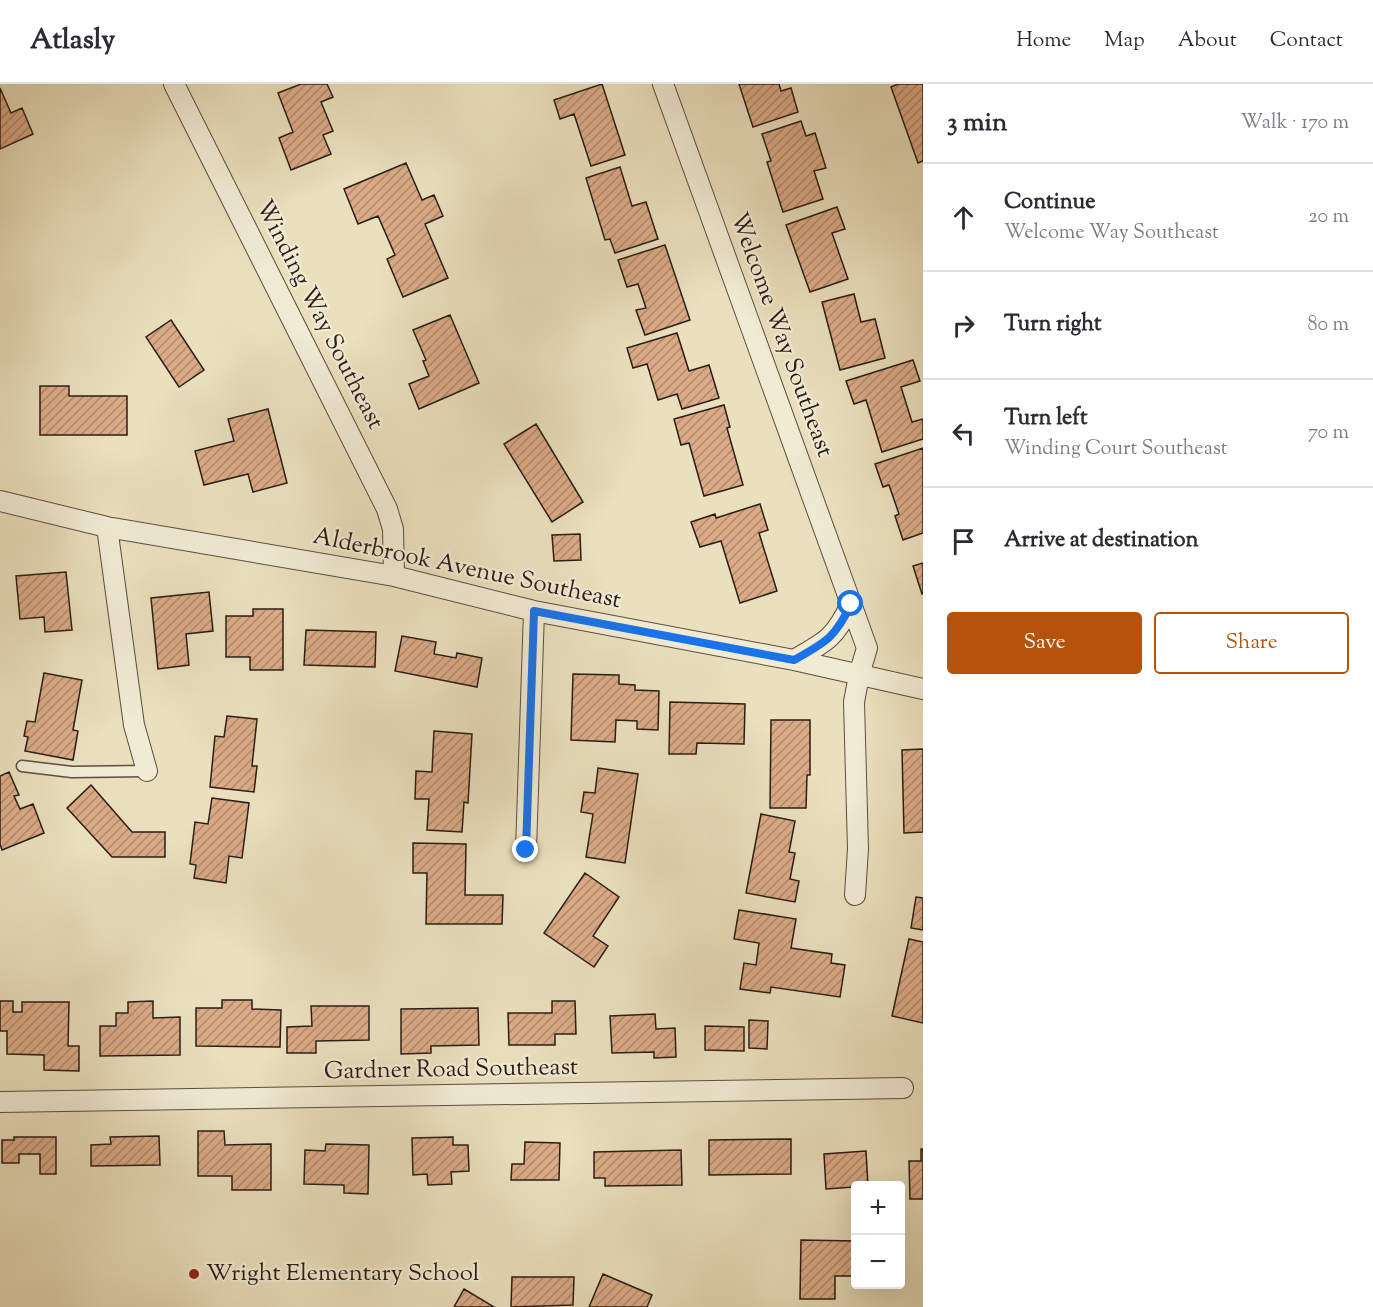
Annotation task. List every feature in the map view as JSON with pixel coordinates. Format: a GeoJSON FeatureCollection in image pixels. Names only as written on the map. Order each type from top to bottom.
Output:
{"type":"FeatureCollection","features":[{"type":"Feature","properties":{"kind":"street","name":"Winding Way Southeast"},"geometry":{"type":"LineString","coordinates":[[174,84],[387,508],[393,529],[394,576]]}},
{"type":"Feature","properties":{"kind":"street","name":"Welcome Way Southeast"},"geometry":{"type":"LineString","coordinates":[[663,84],[867,648],[854,702],[858,849],[855,895]]}},
{"type":"Feature","properties":{"kind":"street","name":"Alderbrook Avenue Southeast"},"geometry":{"type":"LineString","coordinates":[[0,501],[107,527],[394,576],[534,611],[794,660],[923,689]]}},
{"type":"Feature","properties":{"kind":"street"},"geometry":{"type":"LineString","coordinates":[[107,527],[134,725],[147,771]]}},
{"type":"Feature","properties":{"kind":"street"},"geometry":{"type":"LineString","coordinates":[[794,660],[828,639],[840,627],[851,604]]}},
{"type":"Feature","properties":{"kind":"street"},"geometry":{"type":"LineString","coordinates":[[526,850],[534,611]]}},
{"type":"Feature","properties":{"kind":"street","name":"Gardner Road Southeast"},"geometry":{"type":"LineString","coordinates":[[0,1102],[903,1088]]}},
{"type":"Feature","properties":{"kind":"lane"},"geometry":{"type":"LineString","coordinates":[[22,766],[72,772],[147,771]]}},
{"type":"Feature","properties":{"kind":"building"},"geometry":{"type":"Polygon","coordinates":[[[301,84],[327,84],[333,97],[321,102],[333,131],[323,135],[331,154],[291,170],[279,138],[293,132],[278,93],[301,84]]]}},
{"type":"Feature","properties":{"kind":"building"},"geometry":{"type":"Polygon","coordinates":[[[602,84],[625,155],[591,166],[574,114],[560,119],[554,100],[602,84]]]}},
{"type":"Feature","properties":{"kind":"building"},"geometry":{"type":"Polygon","coordinates":[[[739,84],[779,84],[781,91],[791,88],[798,112],[753,127],[739,84]]]}},
{"type":"Feature","properties":{"kind":"building"},"geometry":{"type":"Polygon","coordinates":[[[898,84],[923,84],[923,161],[918,163],[891,87],[898,84]]]}},
{"type":"Feature","properties":{"kind":"building"},"geometry":{"type":"Polygon","coordinates":[[[0,88],[11,113],[22,108],[33,134],[0,149],[0,88]]]}},
{"type":"Feature","properties":{"kind":"building"},"geometry":{"type":"Polygon","coordinates":[[[801,121],[806,136],[815,133],[826,168],[814,171],[823,199],[783,212],[767,162],[771,161],[762,134],[801,121]]]}},
{"type":"Feature","properties":{"kind":"building"},"geometry":{"type":"Polygon","coordinates":[[[406,163],[422,200],[434,195],[443,216],[425,224],[448,278],[403,297],[387,259],[395,255],[378,216],[358,224],[344,189],[406,163]]]}},
{"type":"Feature","properties":{"kind":"building"},"geometry":{"type":"Polygon","coordinates":[[[620,167],[632,206],[646,202],[658,239],[615,253],[610,239],[605,240],[586,178],[620,167]]]}},
{"type":"Feature","properties":{"kind":"building"},"geometry":{"type":"Polygon","coordinates":[[[837,207],[845,229],[832,233],[848,279],[810,292],[786,225],[837,207]]]}},
{"type":"Feature","properties":{"kind":"building"},"geometry":{"type":"Polygon","coordinates":[[[665,245],[690,320],[645,335],[636,310],[646,308],[638,284],[627,287],[618,260],[665,245]]]}},
{"type":"Feature","properties":{"kind":"building"},"geometry":{"type":"Polygon","coordinates":[[[854,294],[861,322],[875,319],[885,358],[840,370],[822,302],[854,294]]]}},
{"type":"Feature","properties":{"kind":"building"},"geometry":{"type":"Polygon","coordinates":[[[450,315],[479,383],[419,409],[409,384],[429,376],[423,361],[426,360],[413,330],[450,315]]]}},
{"type":"Feature","properties":{"kind":"building"},"geometry":{"type":"Polygon","coordinates":[[[171,320],[204,370],[179,387],[146,337],[171,320]]]}},
{"type":"Feature","properties":{"kind":"building"},"geometry":{"type":"Polygon","coordinates":[[[677,333],[689,371],[709,365],[719,398],[682,409],[677,394],[658,400],[647,364],[633,368],[627,348],[677,333]]]}},
{"type":"Feature","properties":{"kind":"building"},"geometry":{"type":"Polygon","coordinates":[[[913,360],[920,381],[901,387],[912,422],[923,419],[923,439],[882,452],[866,400],[854,404],[846,381],[913,360]]]}},
{"type":"Feature","properties":{"kind":"building"},"geometry":{"type":"Polygon","coordinates":[[[40,386],[69,386],[69,396],[127,396],[127,435],[40,435],[40,386]]]}},
{"type":"Feature","properties":{"kind":"building"},"geometry":{"type":"Polygon","coordinates":[[[724,405],[730,427],[727,428],[743,485],[704,496],[689,443],[681,445],[674,419],[724,405]]]}},
{"type":"Feature","properties":{"kind":"building"},"geometry":{"type":"Polygon","coordinates":[[[268,409],[287,483],[253,492],[248,474],[204,485],[195,451],[234,441],[228,419],[268,409]]]}},
{"type":"Feature","properties":{"kind":"building"},"geometry":{"type":"Polygon","coordinates":[[[536,424],[583,502],[552,522],[504,444],[536,424]]]}},
{"type":"Feature","properties":{"kind":"building"},"geometry":{"type":"Polygon","coordinates":[[[923,448],[923,533],[903,540],[895,516],[899,514],[889,485],[883,487],[875,464],[923,448]]]}},
{"type":"Feature","properties":{"kind":"building"},"geometry":{"type":"Polygon","coordinates":[[[760,504],[768,530],[759,533],[777,591],[740,603],[721,541],[700,547],[691,522],[715,514],[716,518],[760,504]]]}},
{"type":"Feature","properties":{"kind":"building"},"geometry":{"type":"Polygon","coordinates":[[[580,534],[581,560],[554,561],[552,535],[580,534]]]}},
{"type":"Feature","properties":{"kind":"building"},"geometry":{"type":"Polygon","coordinates":[[[923,563],[923,593],[922,594],[913,566],[923,563]]]}},
{"type":"Feature","properties":{"kind":"building"},"geometry":{"type":"Polygon","coordinates":[[[66,572],[72,630],[45,632],[44,617],[20,619],[16,576],[66,572]]]}},
{"type":"Feature","properties":{"kind":"building"},"geometry":{"type":"Polygon","coordinates":[[[209,592],[213,631],[186,634],[189,665],[158,669],[151,598],[209,592]]]}},
{"type":"Feature","properties":{"kind":"building"},"geometry":{"type":"Polygon","coordinates":[[[253,609],[283,609],[283,670],[250,670],[250,657],[226,657],[226,616],[253,616],[253,609]]]}},
{"type":"Feature","properties":{"kind":"building"},"geometry":{"type":"Polygon","coordinates":[[[306,630],[376,632],[375,667],[304,665],[306,630]]]}},
{"type":"Feature","properties":{"kind":"building"},"geometry":{"type":"Polygon","coordinates":[[[402,636],[436,642],[434,654],[456,658],[457,653],[482,658],[477,687],[395,671],[402,636]]]}},
{"type":"Feature","properties":{"kind":"building"},"geometry":{"type":"Polygon","coordinates":[[[44,673],[82,680],[73,730],[78,731],[73,760],[25,751],[28,737],[24,736],[27,721],[35,722],[44,673]]]}},
{"type":"Feature","properties":{"kind":"building"},"geometry":{"type":"Polygon","coordinates":[[[573,674],[619,675],[619,684],[635,685],[635,690],[659,691],[658,730],[637,729],[637,721],[616,720],[615,742],[571,740],[573,674]]]}},
{"type":"Feature","properties":{"kind":"building"},"geometry":{"type":"Polygon","coordinates":[[[670,702],[745,704],[744,744],[697,743],[696,754],[669,754],[670,702]]]}},
{"type":"Feature","properties":{"kind":"building"},"geometry":{"type":"Polygon","coordinates":[[[227,716],[257,719],[252,766],[257,766],[254,792],[210,787],[215,736],[224,737],[227,716]]]}},
{"type":"Feature","properties":{"kind":"building"},"geometry":{"type":"Polygon","coordinates":[[[771,720],[810,720],[810,775],[807,775],[806,808],[770,808],[771,720]]]}},
{"type":"Feature","properties":{"kind":"building"},"geometry":{"type":"Polygon","coordinates":[[[434,731],[472,734],[468,803],[464,802],[462,832],[427,830],[429,799],[415,799],[416,771],[432,772],[434,731]]]}},
{"type":"Feature","properties":{"kind":"building"},"geometry":{"type":"Polygon","coordinates":[[[923,749],[923,832],[904,833],[902,750],[923,749]]]}},
{"type":"Feature","properties":{"kind":"building"},"geometry":{"type":"Polygon","coordinates":[[[598,768],[638,774],[625,863],[586,857],[593,814],[581,812],[584,792],[595,793],[598,768]]]}},
{"type":"Feature","properties":{"kind":"building"},"geometry":{"type":"Polygon","coordinates":[[[9,772],[19,795],[14,796],[20,809],[33,804],[44,833],[2,850],[0,844],[0,776],[9,772]]]}},
{"type":"Feature","properties":{"kind":"building"},"geometry":{"type":"Polygon","coordinates":[[[91,785],[132,832],[165,832],[165,857],[112,857],[67,808],[91,785]]]}},
{"type":"Feature","properties":{"kind":"building"},"geometry":{"type":"Polygon","coordinates":[[[212,798],[249,803],[242,858],[229,856],[226,883],[194,878],[196,865],[190,864],[195,822],[208,824],[212,798]]]}},
{"type":"Feature","properties":{"kind":"building"},"geometry":{"type":"Polygon","coordinates":[[[761,814],[795,821],[789,852],[795,853],[790,879],[799,881],[795,902],[746,893],[761,814]]]}},
{"type":"Feature","properties":{"kind":"building"},"geometry":{"type":"Polygon","coordinates":[[[413,843],[466,844],[465,895],[503,895],[502,924],[426,924],[427,873],[413,873],[413,843]]]}},
{"type":"Feature","properties":{"kind":"building"},"geometry":{"type":"Polygon","coordinates":[[[585,873],[619,897],[593,936],[608,946],[594,967],[544,933],[585,873]]]}},
{"type":"Feature","properties":{"kind":"building"},"geometry":{"type":"Polygon","coordinates":[[[916,897],[923,898],[923,930],[911,928],[916,897]]]}},
{"type":"Feature","properties":{"kind":"building"},"geometry":{"type":"Polygon","coordinates":[[[739,910],[796,919],[791,948],[832,954],[831,963],[845,965],[840,997],[771,987],[770,993],[740,989],[744,963],[756,965],[759,943],[734,939],[739,910]]]}},
{"type":"Feature","properties":{"kind":"building"},"geometry":{"type":"Polygon","coordinates":[[[909,939],[923,942],[923,1023],[892,1016],[909,939]]]}},
{"type":"Feature","properties":{"kind":"building"},"geometry":{"type":"Polygon","coordinates":[[[222,1000],[252,1000],[252,1009],[281,1010],[280,1047],[196,1046],[196,1008],[222,1008],[222,1000]]]}},
{"type":"Feature","properties":{"kind":"building"},"geometry":{"type":"Polygon","coordinates":[[[0,1001],[13,1001],[13,1012],[22,1012],[22,1002],[69,1002],[68,1046],[79,1046],[79,1071],[44,1070],[44,1055],[7,1054],[7,1031],[0,1031],[0,1001]]]}},
{"type":"Feature","properties":{"kind":"building"},"geometry":{"type":"Polygon","coordinates":[[[153,1001],[153,1018],[180,1017],[180,1055],[100,1056],[100,1026],[116,1026],[116,1013],[128,1013],[128,1002],[153,1001]]]}},
{"type":"Feature","properties":{"kind":"building"},"geometry":{"type":"Polygon","coordinates":[[[552,1001],[575,1001],[576,1034],[555,1034],[555,1045],[509,1045],[508,1013],[552,1013],[552,1001]]]}},
{"type":"Feature","properties":{"kind":"building"},"geometry":{"type":"Polygon","coordinates":[[[311,1006],[369,1006],[369,1040],[316,1041],[316,1053],[287,1053],[287,1027],[312,1026],[311,1006]]]}},
{"type":"Feature","properties":{"kind":"building"},"geometry":{"type":"Polygon","coordinates":[[[478,1008],[479,1045],[431,1046],[431,1053],[401,1054],[401,1009],[478,1008]]]}},
{"type":"Feature","properties":{"kind":"building"},"geometry":{"type":"Polygon","coordinates":[[[655,1014],[656,1029],[675,1028],[676,1057],[654,1058],[654,1052],[612,1053],[610,1016],[655,1014]]]}},
{"type":"Feature","properties":{"kind":"building"},"geometry":{"type":"Polygon","coordinates":[[[749,1020],[768,1021],[767,1049],[749,1048],[749,1020]]]}},
{"type":"Feature","properties":{"kind":"building"},"geometry":{"type":"Polygon","coordinates":[[[705,1026],[744,1027],[744,1051],[705,1050],[705,1026]]]}},
{"type":"Feature","properties":{"kind":"building"},"geometry":{"type":"Polygon","coordinates":[[[198,1131],[224,1131],[225,1145],[271,1144],[271,1190],[232,1190],[232,1176],[198,1176],[198,1131]]]}},
{"type":"Feature","properties":{"kind":"building"},"geometry":{"type":"Polygon","coordinates":[[[159,1136],[160,1165],[91,1166],[91,1145],[111,1144],[110,1137],[159,1136]]]}},
{"type":"Feature","properties":{"kind":"building"},"geometry":{"type":"Polygon","coordinates":[[[14,1137],[56,1137],[56,1174],[40,1174],[40,1154],[19,1154],[19,1163],[2,1163],[2,1140],[14,1140],[14,1137]]]}},
{"type":"Feature","properties":{"kind":"building"},"geometry":{"type":"Polygon","coordinates":[[[453,1137],[453,1145],[468,1145],[469,1171],[451,1172],[452,1184],[428,1185],[427,1174],[413,1175],[412,1138],[453,1137]]]}},
{"type":"Feature","properties":{"kind":"building"},"geometry":{"type":"Polygon","coordinates":[[[791,1139],[791,1174],[709,1175],[709,1140],[791,1139]]]}},
{"type":"Feature","properties":{"kind":"building"},"geometry":{"type":"Polygon","coordinates":[[[525,1142],[560,1143],[559,1180],[511,1180],[512,1164],[524,1164],[525,1142]]]}},
{"type":"Feature","properties":{"kind":"building"},"geometry":{"type":"Polygon","coordinates":[[[326,1144],[369,1145],[368,1194],[344,1193],[344,1185],[304,1184],[305,1150],[325,1151],[326,1144]]]}},
{"type":"Feature","properties":{"kind":"building"},"geometry":{"type":"Polygon","coordinates":[[[921,1149],[923,1149],[923,1199],[910,1199],[909,1161],[921,1161],[921,1149]]]}},
{"type":"Feature","properties":{"kind":"building"},"geometry":{"type":"Polygon","coordinates":[[[681,1150],[682,1185],[605,1186],[605,1178],[594,1178],[594,1152],[681,1150]]]}},
{"type":"Feature","properties":{"kind":"building"},"geometry":{"type":"Polygon","coordinates":[[[866,1151],[868,1181],[851,1181],[851,1187],[826,1189],[824,1154],[866,1151]]]}},
{"type":"Feature","properties":{"kind":"building"},"geometry":{"type":"Polygon","coordinates":[[[801,1240],[851,1241],[851,1276],[835,1276],[835,1299],[800,1299],[801,1240]]]}},
{"type":"Feature","properties":{"kind":"building"},"geometry":{"type":"Polygon","coordinates":[[[603,1274],[652,1295],[647,1307],[589,1307],[603,1274]]]}},
{"type":"Feature","properties":{"kind":"building"},"geometry":{"type":"Polygon","coordinates":[[[512,1277],[574,1277],[573,1305],[511,1307],[512,1277]]]}},
{"type":"Feature","properties":{"kind":"building"},"geometry":{"type":"Polygon","coordinates":[[[464,1289],[494,1307],[454,1307],[464,1289]]]}},
{"type":"Feature","properties":{"kind":"place","name":"Wright Elementary School"},"geometry":{"type":"Point","coordinates":[194,1274]}},
{"type":"Feature","properties":{"kind":"route"},"geometry":{"type":"LineString","coordinates":[[526,850],[534,611],[794,660],[828,639],[840,627],[851,604]]}}]}
